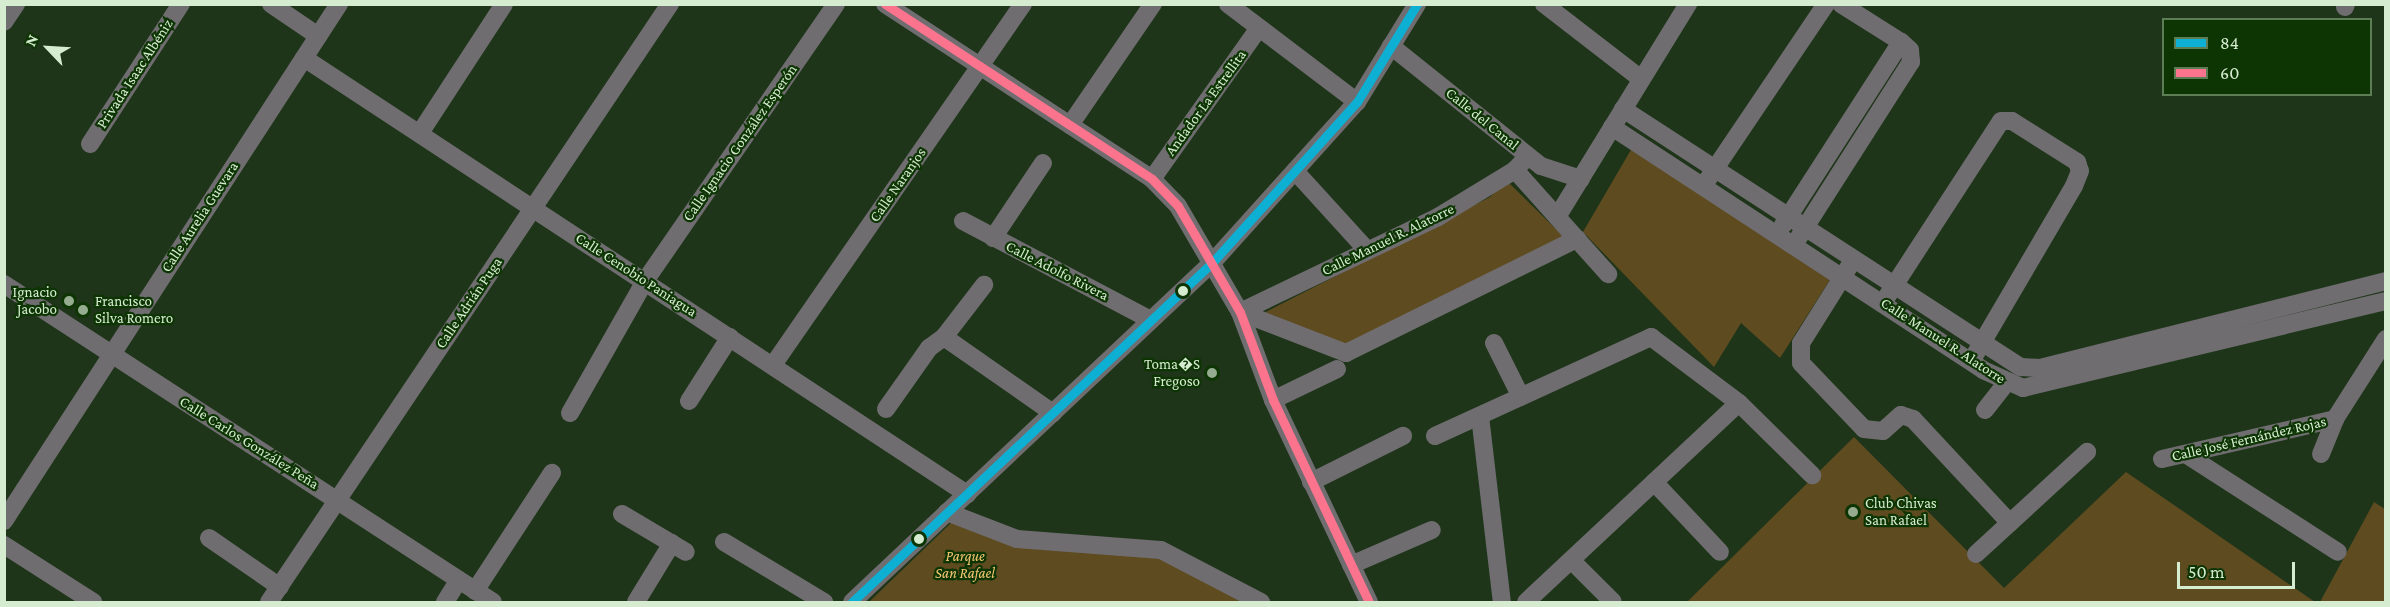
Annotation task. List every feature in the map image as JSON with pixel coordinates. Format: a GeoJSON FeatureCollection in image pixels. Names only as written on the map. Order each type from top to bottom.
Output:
{"type":"FeatureCollection","features":[{"type":"Feature","properties":{"kind":"street"},"geometry":{"type":"LineString","coordinates":[[4,22],[16,4]]}},
{"type":"Feature","properties":{"kind":"street","name":"Privada Isaac Albéniz"},"geometry":{"type":"LineString","coordinates":[[90,144],[181,4]]}},
{"type":"Feature","properties":{"kind":"street"},"geometry":{"type":"LineString","coordinates":[[271,4],[318,36]]}},
{"type":"Feature","properties":{"kind":"street","name":"Calle Aurelia Guevara"},"geometry":{"type":"LineString","coordinates":[[4,521],[339,4]]}},
{"type":"Feature","properties":{"kind":"street"},"geometry":{"type":"LineString","coordinates":[[420,134],[504,4]]}},
{"type":"Feature","properties":{"kind":"street","name":"Calle Adrián Puga"},"geometry":{"type":"LineString","coordinates":[[269,603],[670,4]]}},
{"type":"Feature","properties":{"kind":"street","name":"Calle Ignacio González Esperón"},"geometry":{"type":"LineString","coordinates":[[570,412],[645,281],[836,4]]}},
{"type":"Feature","properties":{"kind":"street"},"geometry":{"type":"LineString","coordinates":[[885,4],[1152,179],[1178,206],[1210,265],[1240,312],[1273,400],[1369,603]]}},
{"type":"Feature","properties":{"kind":"street","name":"Calle Naranjos"},"geometry":{"type":"LineString","coordinates":[[773,365],[1023,4]]}},
{"type":"Feature","properties":{"kind":"street"},"geometry":{"type":"LineString","coordinates":[[1070,125],[1153,4]]}},
{"type":"Feature","properties":{"kind":"street"},"geometry":{"type":"LineString","coordinates":[[1228,4],[1357,102]]}},
{"type":"Feature","properties":{"kind":"street"},"geometry":{"type":"LineString","coordinates":[[852,603],[1210,265],[1357,102],[1417,4]]}},
{"type":"Feature","properties":{"kind":"street"},"geometry":{"type":"LineString","coordinates":[[1544,4],[1641,79]]}},
{"type":"Feature","properties":{"kind":"street"},"geometry":{"type":"LineString","coordinates":[[1557,217],[1688,4]]}},
{"type":"Feature","properties":{"kind":"street"},"geometry":{"type":"LineString","coordinates":[[1704,186],[1826,4]]}},
{"type":"Feature","properties":{"kind":"street"},"geometry":{"type":"LineString","coordinates":[[1794,243],[1909,68],[1912,56],[1900,42],[1841,4]]}},
{"type":"Feature","properties":{"kind":"street","name":"Andador La Estrellita"},"geometry":{"type":"LineString","coordinates":[[1152,179],[1259,28]]}},
{"type":"Feature","properties":{"kind":"street"},"geometry":{"type":"LineString","coordinates":[[1778,233],[1900,42]]}},
{"type":"Feature","properties":{"kind":"street","name":"Calle del Canal"},"geometry":{"type":"LineString","coordinates":[[1391,46],[1528,156],[1551,172],[1581,179]]}},
{"type":"Feature","properties":{"kind":"street","name":"Calle Cenobio Paniagua"},"geometry":{"type":"LineString","coordinates":[[304,58],[967,494]]}},
{"type":"Feature","properties":{"kind":"street","name":"Calle Manuel R. Alatorre"},"geometry":{"type":"LineString","coordinates":[[1623,109],[1805,227],[1884,302],[1971,362],[2006,383],[2023,388],[2050,384],[2344,298],[2385,281]]}},
{"type":"Feature","properties":{"kind":"street"},"geometry":{"type":"LineString","coordinates":[[1884,302],[2001,121],[2012,121],[2077,162],[2080,171],[2074,186],[1971,362]]}},
{"type":"Feature","properties":{"kind":"street","name":"Calle Manuel R. Alatorre"},"geometry":{"type":"LineString","coordinates":[[1612,127],[1794,243],[1894,286],[1981,345],[2021,367],[2040,368],[2344,298],[2385,301]]}},
{"type":"Feature","properties":{"kind":"street","name":"Calle Manuel R. Alatorre"},"geometry":{"type":"LineString","coordinates":[[1240,312],[1438,217],[1515,170],[1528,156]]}},
{"type":"Feature","properties":{"kind":"street"},"geometry":{"type":"LineString","coordinates":[[993,238],[1043,163]]}},
{"type":"Feature","properties":{"kind":"street","name":"Calle del Canal"},"geometry":{"type":"LineString","coordinates":[[1515,170],[1608,274]]}},
{"type":"Feature","properties":{"kind":"street"},"geometry":{"type":"LineString","coordinates":[[1295,171],[1367,250]]}},
{"type":"Feature","properties":{"kind":"street","name":"Calle Adolfo Rivera"},"geometry":{"type":"LineString","coordinates":[[963,221],[1151,320]]}},
{"type":"Feature","properties":{"kind":"street"},"geometry":{"type":"LineString","coordinates":[[1240,312],[1346,353],[1577,239]]}},
{"type":"Feature","properties":{"kind":"street"},"geometry":{"type":"LineString","coordinates":[[1849,267],[1802,343],[1802,363],[1864,429],[1883,431],[1901,414],[1913,419],[2010,523]]}},
{"type":"Feature","properties":{"kind":"street","name":"Calle Carlos González Peña"},"geometry":{"type":"LineString","coordinates":[[4,284],[110,356],[338,499],[493,603]]}},
{"type":"Feature","properties":{"kind":"street"},"geometry":{"type":"LineString","coordinates":[[886,409],[929,348],[944,338],[984,285]]}},
{"type":"Feature","properties":{"kind":"street"},"geometry":{"type":"LineString","coordinates":[[1435,436],[1646,337],[1661,341],[1739,403],[1812,475]]}},
{"type":"Feature","properties":{"kind":"street"},"geometry":{"type":"LineString","coordinates":[[689,401],[730,338]]}},
{"type":"Feature","properties":{"kind":"street"},"geometry":{"type":"LineString","coordinates":[[944,338],[1053,413]]}},
{"type":"Feature","properties":{"kind":"street"},"geometry":{"type":"LineString","coordinates":[[2321,454],[2335,419],[2385,339]]}},
{"type":"Feature","properties":{"kind":"street"},"geometry":{"type":"LineString","coordinates":[[1494,343],[1521,397]]}},
{"type":"Feature","properties":{"kind":"street"},"geometry":{"type":"LineString","coordinates":[[1273,400],[1337,369]]}},
{"type":"Feature","properties":{"kind":"street"},"geometry":{"type":"LineString","coordinates":[[1985,410],[2006,383]]}},
{"type":"Feature","properties":{"kind":"street"},"geometry":{"type":"LineString","coordinates":[[1526,603],[1739,403]]}},
{"type":"Feature","properties":{"kind":"street"},"geometry":{"type":"LineString","coordinates":[[1480,416],[1502,603]]}},
{"type":"Feature","properties":{"kind":"street","name":"Calle José Fernández Rojas"},"geometry":{"type":"LineString","coordinates":[[2162,459],[2335,419]]}},
{"type":"Feature","properties":{"kind":"street"},"geometry":{"type":"LineString","coordinates":[[1311,482],[1403,436]]}},
{"type":"Feature","properties":{"kind":"street"},"geometry":{"type":"LineString","coordinates":[[1976,554],[2087,452]]}},
{"type":"Feature","properties":{"kind":"street"},"geometry":{"type":"LineString","coordinates":[[2187,455],[2338,552]]}},
{"type":"Feature","properties":{"kind":"street"},"geometry":{"type":"LineString","coordinates":[[475,591],[552,473]]}},
{"type":"Feature","properties":{"kind":"street"},"geometry":{"type":"LineString","coordinates":[[1654,482],[1720,552]]}},
{"type":"Feature","properties":{"kind":"street"},"geometry":{"type":"LineString","coordinates":[[947,512],[1017,539],[1161,550],[1261,603]]}},
{"type":"Feature","properties":{"kind":"street"},"geometry":{"type":"LineString","coordinates":[[622,514],[679,547],[636,603]]}},
{"type":"Feature","properties":{"kind":"street"},"geometry":{"type":"LineString","coordinates":[[1351,565],[1432,530]]}},
{"type":"Feature","properties":{"kind":"street"},"geometry":{"type":"LineString","coordinates":[[209,538],[280,586]]}},
{"type":"Feature","properties":{"kind":"street"},"geometry":{"type":"LineString","coordinates":[[724,542],[824,603]]}},
{"type":"Feature","properties":{"kind":"street"},"geometry":{"type":"LineString","coordinates":[[4,545],[93,603]]}},
{"type":"Feature","properties":{"kind":"street"},"geometry":{"type":"LineString","coordinates":[[1571,560],[1613,603]]}},
{"type":"Feature","properties":{"kind":"street"},"geometry":{"type":"LineString","coordinates":[[445,603],[459,580]]}},
{"type":"Feature","properties":{"kind":"green space"},"geometry":{"type":"Polygon","coordinates":[[[1632,148],[1833,275],[1780,358],[1741,323],[1714,367],[1583,232],[1632,148]]]}},
{"type":"Feature","properties":{"kind":"green space"},"geometry":{"type":"Polygon","coordinates":[[[1506,180],[1565,238],[1345,348],[1260,315],[1490,197],[1506,180]]]}},
{"type":"Feature","properties":{"kind":"green space","name":"Club Chivas San Rafael"},"geometry":{"type":"Polygon","coordinates":[[[1854,437],[2004,588],[2126,472],[2315,602],[1687,602],[1854,437]]]}},
{"type":"Feature","properties":{"kind":"green space"},"geometry":{"type":"Polygon","coordinates":[[[2374,502],[2385,509],[2385,602],[2320,602],[2374,502]]]}},
{"type":"Feature","properties":{"kind":"green space","name":"Parque San Rafael"},"geometry":{"type":"Polygon","coordinates":[[[953,521],[1151,553],[1242,602],[869,602],[953,521]]]}},
{"type":"Feature","properties":{"kind":"transit line","name":"60"},"geometry":{"type":"LineString","coordinates":[[885,4],[1152,179],[1178,206],[1240,312],[1273,400],[1369,602]]}},
{"type":"Feature","properties":{"kind":"transit line","name":"84"},"geometry":{"type":"LineString","coordinates":[[852,602],[1210,265],[1357,102],[1417,4]]}},
{"type":"Feature","properties":{"kind":"place","name":"Ignacio Jacobo"},"geometry":{"type":"Point","coordinates":[69,301]}},
{"type":"Feature","properties":{"kind":"place","name":"Francisco Silva Romero"},"geometry":{"type":"Point","coordinates":[83,310]}},
{"type":"Feature","properties":{"kind":"place","name":"Toma�S Fregoso"},"geometry":{"type":"Point","coordinates":[1212,373]}},
{"type":"Feature","properties":{"kind":"place","name":"Club Chivas San Rafael"},"geometry":{"type":"Point","coordinates":[1853,512]}}]}
